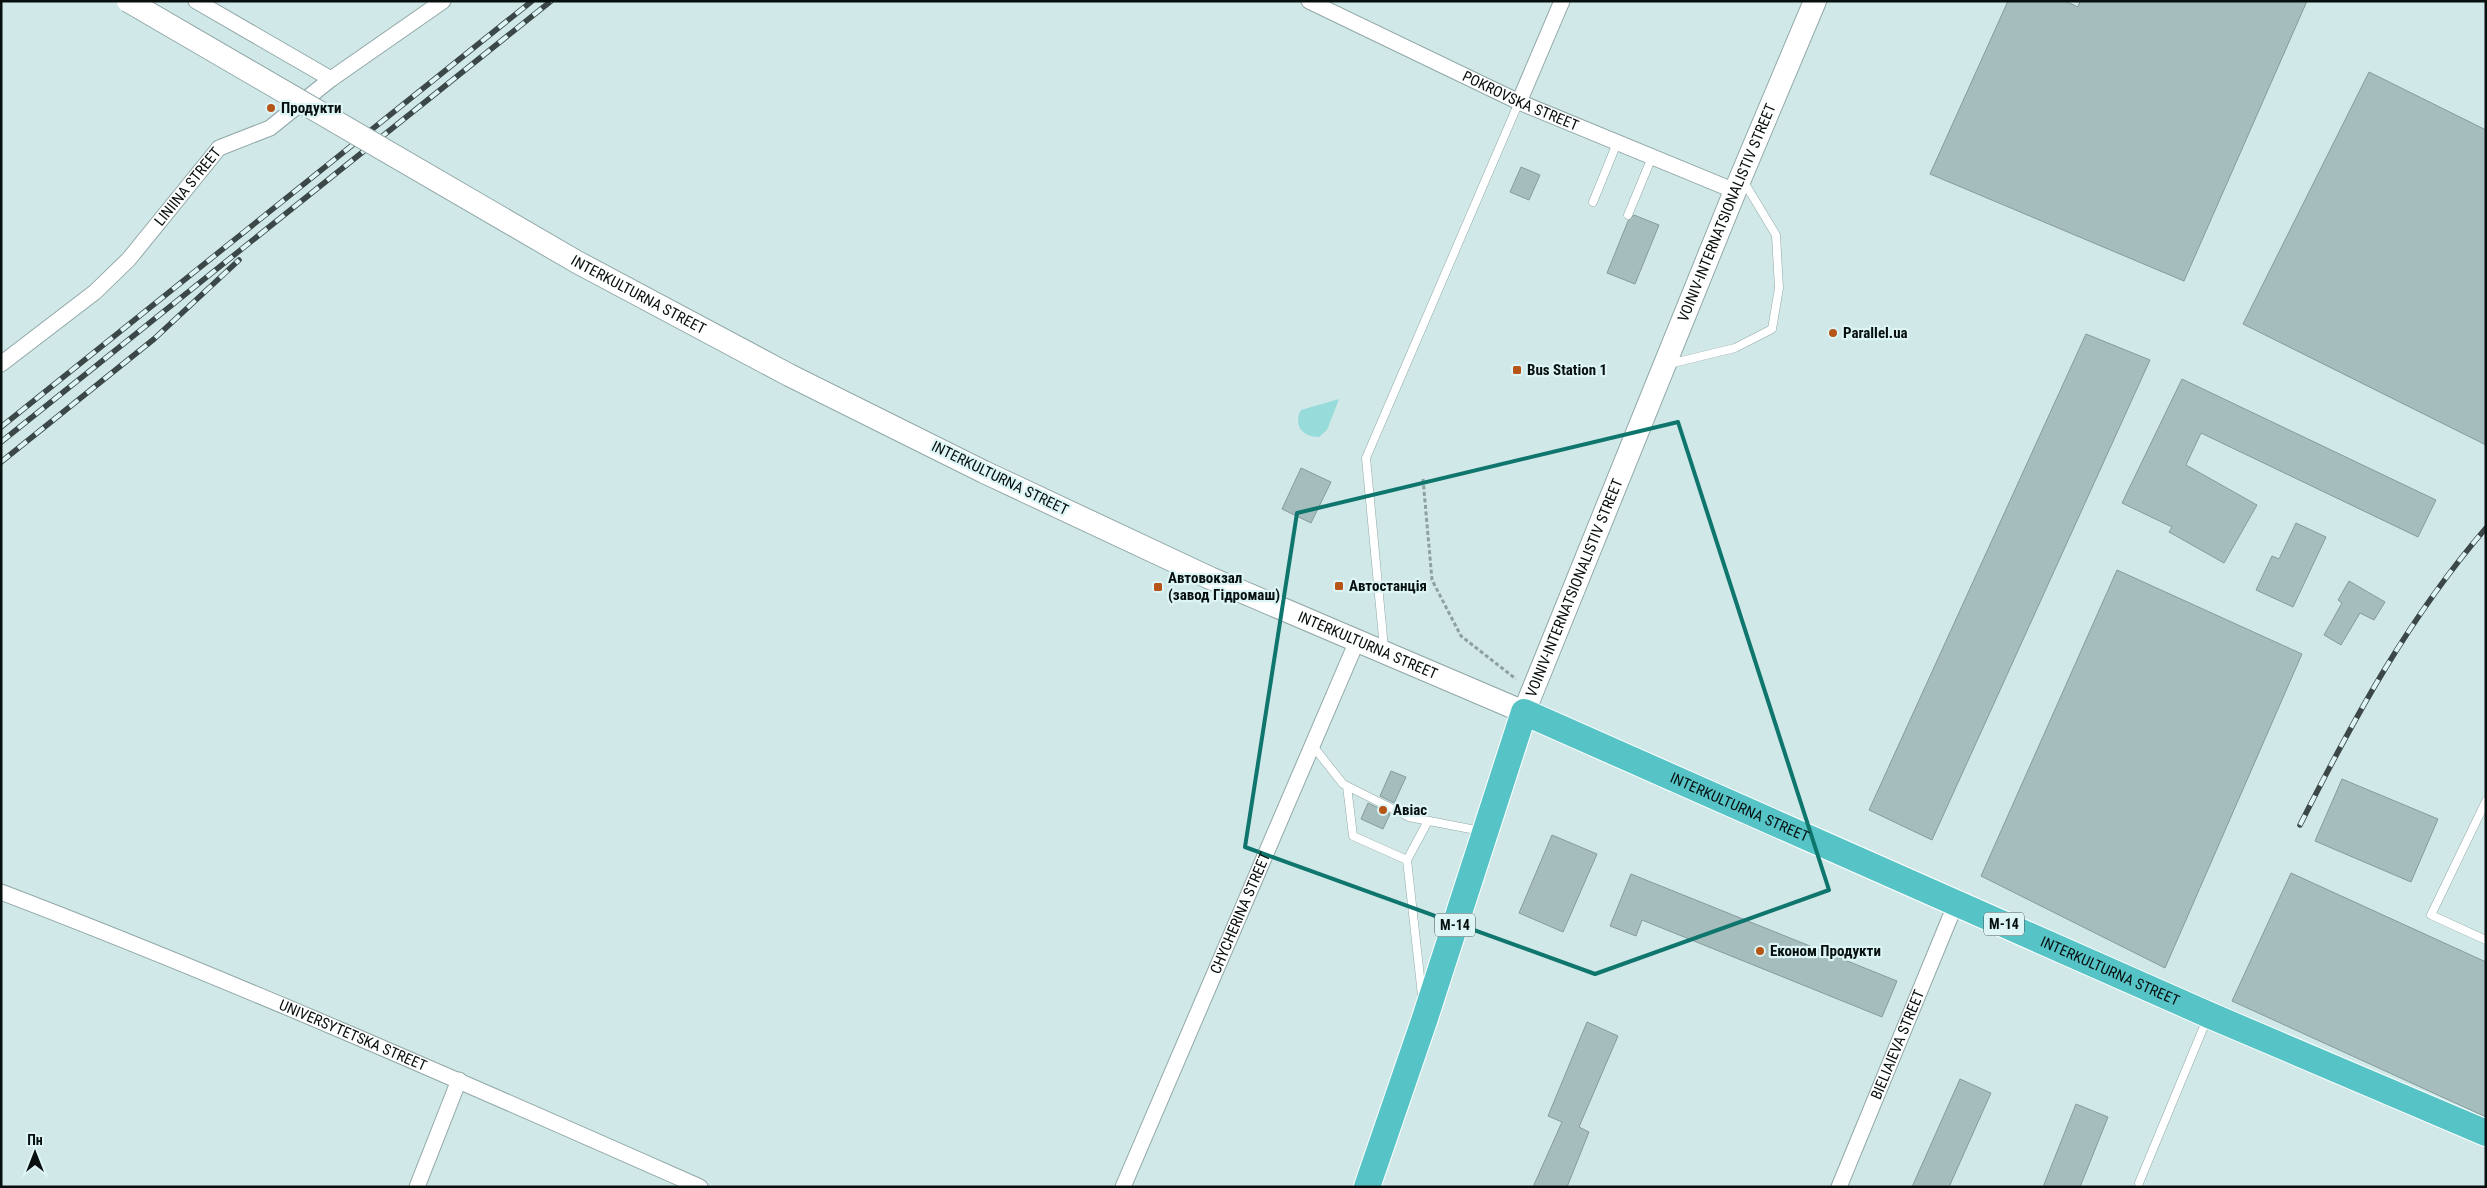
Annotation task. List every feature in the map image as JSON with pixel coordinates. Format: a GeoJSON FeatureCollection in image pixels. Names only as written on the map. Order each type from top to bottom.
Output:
{"type":"FeatureCollection","features":[{"type":"Feature","properties":{"kind":"highway","name":"VOINIV-INTERNATSIONALISTIV STREET"},"geometry":{"type":"LineString","coordinates":[[1367,1187],[1425,1018],[1528,702]]}},
{"type":"Feature","properties":{"kind":"highway","name":"INTERKULTURNA STREET"},"geometry":{"type":"LineString","coordinates":[[1528,702],[1956,903],[2209,1015],[2486,1133]]}},
{"type":"Feature","properties":{"kind":"main road","name":"INTERKULTURNA STREET"},"geometry":{"type":"LineString","coordinates":[[128,1],[577,262],[789,375],[984,472],[1210,578],[1384,653],[1528,702]]}},
{"type":"Feature","properties":{"kind":"main road","name":"VOINIV-INTERNATSIONALISTIV STREET"},"geometry":{"type":"LineString","coordinates":[[1528,702],[1738,184],[1815,1]]}},
{"type":"Feature","properties":{"kind":"street"},"geometry":{"type":"LineString","coordinates":[[196,1],[331,79]]}},
{"type":"Feature","properties":{"kind":"street","name":"LINIINA STREET"},"geometry":{"type":"LineString","coordinates":[[1,364],[95,292],[129,259],[219,148],[270,128],[331,79],[443,1]]}},
{"type":"Feature","properties":{"kind":"street","name":"POKROVSKA STREET"},"geometry":{"type":"LineString","coordinates":[[1309,1],[1519,102],[1652,157],[1738,184]]}},
{"type":"Feature","properties":{"kind":"street"},"geometry":{"type":"LineString","coordinates":[[1519,102],[1562,1]]}},
{"type":"Feature","properties":{"kind":"street","name":"CHYCHERINA STREET"},"geometry":{"type":"LineString","coordinates":[[1123,1187],[1357,641]]}},
{"type":"Feature","properties":{"kind":"street","name":"UNIVERSYTETSKA STREET"},"geometry":{"type":"LineString","coordinates":[[1,892],[137,944],[459,1080],[700,1187]]}},
{"type":"Feature","properties":{"kind":"street","name":"BIELIAIEVA STREET"},"geometry":{"type":"LineString","coordinates":[[1839,1187],[1956,903]]}},
{"type":"Feature","properties":{"kind":"street"},"geometry":{"type":"LineString","coordinates":[[417,1187],[459,1080]]}},
{"type":"Feature","properties":{"kind":"lane"},"geometry":{"type":"LineString","coordinates":[[1384,653],[1366,458],[1519,102]]}},
{"type":"Feature","properties":{"kind":"lane"},"geometry":{"type":"LineString","coordinates":[[1594,202],[1618,143]]}},
{"type":"Feature","properties":{"kind":"lane"},"geometry":{"type":"LineString","coordinates":[[1628,216],[1652,157]]}},
{"type":"Feature","properties":{"kind":"lane"},"geometry":{"type":"LineString","coordinates":[[1665,365],[1735,348],[1772,329],[1779,288],[1776,236],[1738,184]]}},
{"type":"Feature","properties":{"kind":"lane"},"geometry":{"type":"LineString","coordinates":[[1313,746],[1343,784],[1409,817],[1485,832]]}},
{"type":"Feature","properties":{"kind":"lane"},"geometry":{"type":"LineString","coordinates":[[1347,786],[1353,836],[1407,860]]}},
{"type":"Feature","properties":{"kind":"lane"},"geometry":{"type":"LineString","coordinates":[[2486,801],[2431,915],[2486,940]]}},
{"type":"Feature","properties":{"kind":"lane"},"geometry":{"type":"LineString","coordinates":[[1425,1018],[1407,860],[1428,821]]}},
{"type":"Feature","properties":{"kind":"lane"},"geometry":{"type":"LineString","coordinates":[[2139,1184],[2209,1015]]}},
{"type":"Feature","properties":{"kind":"path"},"geometry":{"type":"LineString","coordinates":[[1423,479],[1432,580],[1461,636],[1528,702]]}},
{"type":"Feature","properties":{"kind":"highlighted area"},"geometry":{"type":"Polygon","coordinates":[[[1678,422],[1829,890],[1595,974],[1245,847],[1297,513],[1678,422]]]}},
{"type":"Feature","properties":{"kind":"shaded area"},"geometry":{"type":"Polygon","coordinates":[[[1339,399],[1327,430],[1319,437],[1308,435],[1301,429],[1298,421],[1301,410],[1339,399]]]}},
{"type":"Feature","properties":{"kind":"building"},"geometry":{"type":"Polygon","coordinates":[[[2008,1],[2065,1],[2078,7],[2080,1],[2307,1],[2184,281],[1930,174],[2008,1]]]}},
{"type":"Feature","properties":{"kind":"building"},"geometry":{"type":"Polygon","coordinates":[[[2369,72],[2486,130],[2486,445],[2243,324],[2369,72]]]}},
{"type":"Feature","properties":{"kind":"building"},"geometry":{"type":"Polygon","coordinates":[[[1521,167],[1540,175],[1529,200],[1510,192],[1521,167]]]}},
{"type":"Feature","properties":{"kind":"building"},"geometry":{"type":"Polygon","coordinates":[[[1634,215],[1659,225],[1635,284],[1607,273],[1628,221],[1634,215]]]}},
{"type":"Feature","properties":{"kind":"building"},"geometry":{"type":"Polygon","coordinates":[[[2086,334],[2150,360],[1932,840],[1869,810],[2086,334]]]}},
{"type":"Feature","properties":{"kind":"building"},"geometry":{"type":"Polygon","coordinates":[[[2182,379],[2436,500],[2418,537],[2201,433],[2186,465],[2257,505],[2224,563],[2169,532],[2172,527],[2122,503],[2182,379]]]}},
{"type":"Feature","properties":{"kind":"building"},"geometry":{"type":"Polygon","coordinates":[[[1301,468],[1331,482],[1311,523],[1282,509],[1301,468]]]}},
{"type":"Feature","properties":{"kind":"building"},"geometry":{"type":"Polygon","coordinates":[[[2296,523],[2326,537],[2293,607],[2256,590],[2272,556],[2279,559],[2296,523]]]}},
{"type":"Feature","properties":{"kind":"building"},"geometry":{"type":"Polygon","coordinates":[[[2117,570],[2302,654],[2165,968],[1981,876],[2117,570]]]}},
{"type":"Feature","properties":{"kind":"building"},"geometry":{"type":"Polygon","coordinates":[[[2349,581],[2385,602],[2374,620],[2360,613],[2341,645],[2324,635],[2342,603],[2338,600],[2349,581]]]}},
{"type":"Feature","properties":{"kind":"building"},"geometry":{"type":"Polygon","coordinates":[[[1391,771],[1406,777],[1394,803],[1380,796],[1391,771]]]}},
{"type":"Feature","properties":{"kind":"building"},"geometry":{"type":"Polygon","coordinates":[[[2342,779],[2438,819],[2411,882],[2315,841],[2342,779]]]}},
{"type":"Feature","properties":{"kind":"building"},"geometry":{"type":"Polygon","coordinates":[[[1368,803],[1390,814],[1383,829],[1361,819],[1368,803]]]}},
{"type":"Feature","properties":{"kind":"building"},"geometry":{"type":"Polygon","coordinates":[[[1552,835],[1597,854],[1563,932],[1519,913],[1552,835]]]}},
{"type":"Feature","properties":{"kind":"building"},"geometry":{"type":"Polygon","coordinates":[[[2291,873],[2486,962],[2486,1117],[2232,1001],[2291,873]]]}},
{"type":"Feature","properties":{"kind":"building"},"geometry":{"type":"Polygon","coordinates":[[[1631,874],[1897,981],[1882,1017],[1642,920],[1636,936],[1610,926],[1631,874]]]}},
{"type":"Feature","properties":{"kind":"building"},"geometry":{"type":"Polygon","coordinates":[[[1587,1022],[1618,1036],[1579,1127],[1589,1132],[1567,1187],[1533,1187],[1562,1122],[1548,1116],[1587,1022]]]}},
{"type":"Feature","properties":{"kind":"building"},"geometry":{"type":"Polygon","coordinates":[[[1960,1079],[1991,1093],[1949,1187],[1912,1187],[1960,1079]]]}},
{"type":"Feature","properties":{"kind":"building"},"geometry":{"type":"Polygon","coordinates":[[[2076,1104],[2108,1117],[2080,1187],[2043,1187],[2076,1104]]]}},
{"type":"Feature","properties":{"kind":"railway"},"geometry":{"type":"LineString","coordinates":[[1,427],[532,1]]}},
{"type":"Feature","properties":{"kind":"railway"},"geometry":{"type":"LineString","coordinates":[[1,442],[551,1]]}},
{"type":"Feature","properties":{"kind":"railway"},"geometry":{"type":"LineString","coordinates":[[1,462],[154,339],[239,260]]}},
{"type":"Feature","properties":{"kind":"railway"},"geometry":{"type":"LineString","coordinates":[[2300,825],[2362,708],[2407,633],[2458,562],[2486,528]]}},
{"type":"Feature","properties":{"kind":"place","name":"Продукти"},"geometry":{"type":"Point","coordinates":[271,108]}},
{"type":"Feature","properties":{"kind":"place","name":"Parallel.ua"},"geometry":{"type":"Point","coordinates":[1833,333]}},
{"type":"Feature","properties":{"kind":"place","name":"Bus Station 1"},"geometry":{"type":"Point","coordinates":[1517,370]}},
{"type":"Feature","properties":{"kind":"place","name":"Автостанція"},"geometry":{"type":"Point","coordinates":[1339,586]}},
{"type":"Feature","properties":{"kind":"place","name":"Автовокзал (завод Гідромаш)"},"geometry":{"type":"Point","coordinates":[1158,587]}},
{"type":"Feature","properties":{"kind":"place","name":"Авіас"},"geometry":{"type":"Point","coordinates":[1383,810]}},
{"type":"Feature","properties":{"kind":"place","name":"Економ Продукти"},"geometry":{"type":"Point","coordinates":[1760,951]}}]}
